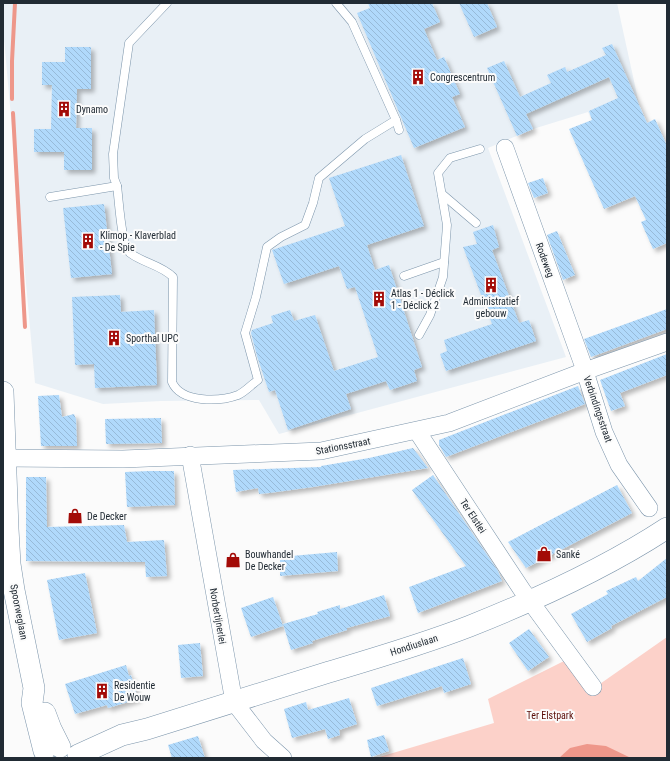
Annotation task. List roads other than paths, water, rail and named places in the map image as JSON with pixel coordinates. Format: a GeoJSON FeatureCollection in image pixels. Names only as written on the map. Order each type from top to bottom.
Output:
{"type":"FeatureCollection","features":[{"type":"Feature","properties":{"kind":"street","name":"Rodeweg"},"geometry":{"type":"LineString","coordinates":[[505,148],[585,371]]}},
{"type":"Feature","properties":{"kind":"street","name":"Stationsstraat"},"geometry":{"type":"LineString","coordinates":[[4,458],[122,459],[190,455],[321,451],[450,423],[585,371],[667,342]]}},
{"type":"Feature","properties":{"kind":"street","name":"Verbindingsstraat"},"geometry":{"type":"LineString","coordinates":[[585,371],[607,439],[619,465],[649,508]]}},
{"type":"Feature","properties":{"kind":"street","name":"Spoorweglaan"},"geometry":{"type":"LineString","coordinates":[[3,392],[4,458],[10,564],[34,688],[41,701],[60,754]]}},
{"type":"Feature","properties":{"kind":"street","name":"Ter Elstlei"},"geometry":{"type":"LineString","coordinates":[[417,431],[522,590],[593,687]]}},
{"type":"Feature","properties":{"kind":"street","name":"Norbertijnerlei"},"geometry":{"type":"LineString","coordinates":[[190,455],[234,702],[264,741],[283,758]]}},
{"type":"Feature","properties":{"kind":"street","name":"Hondiuslaan"},"geometry":{"type":"LineString","coordinates":[[60,754],[147,729],[421,644],[469,626],[530,600],[608,562],[667,528]]}},
{"type":"Feature","properties":{"kind":"street","name":"Hondiuslaan"},"geometry":{"type":"LineString","coordinates":[[99,758],[147,729]]}},
{"type":"Feature","properties":{"kind":"lane"},"geometry":{"type":"LineString","coordinates":[[167,3],[129,43],[113,154],[114,178],[117,186],[124,242],[128,252],[167,271],[173,277],[172,382],[174,388],[189,397],[210,400],[238,395],[258,380],[245,333],[256,297],[267,247],[281,237],[305,225],[313,203],[319,178],[365,139],[396,120]]}},
{"type":"Feature","properties":{"kind":"lane"},"geometry":{"type":"LineString","coordinates":[[336,3],[352,22],[396,120],[399,130]]}},
{"type":"Feature","properties":{"kind":"lane"},"geometry":{"type":"LineString","coordinates":[[419,335],[430,315],[443,277],[447,225],[438,173],[450,158],[480,149]]}},
{"type":"Feature","properties":{"kind":"lane"},"geometry":{"type":"LineString","coordinates":[[50,197],[117,186]]}},
{"type":"Feature","properties":{"kind":"lane"},"geometry":{"type":"LineString","coordinates":[[442,194],[476,223]]}},
{"type":"Feature","properties":{"kind":"lane"},"geometry":{"type":"LineString","coordinates":[[404,276],[444,262]]}},
{"type":"Feature","properties":{"kind":"waterway"},"geometry":{"type":"LineString","coordinates":[[12,99],[15,3]]}},
{"type":"Feature","properties":{"kind":"waterway"},"geometry":{"type":"LineString","coordinates":[[13,113],[25,327]]}},
{"type":"Feature","properties":{"kind":"place","name":"Congrescentrum"},"geometry":{"type":"Point","coordinates":[418,77]}},
{"type":"Feature","properties":{"kind":"place","name":"Dynamo"},"geometry":{"type":"Point","coordinates":[64,109]}},
{"type":"Feature","properties":{"kind":"place","name":"Klimop - Klaverblad - De Spie"},"geometry":{"type":"Point","coordinates":[88,241]}},
{"type":"Feature","properties":{"kind":"place","name":"Administratief gebouw"},"geometry":{"type":"Point","coordinates":[491,285]}},
{"type":"Feature","properties":{"kind":"place","name":"Atlas 1 - Déclick 1 - Déclick 2"},"geometry":{"type":"Point","coordinates":[379,299]}},
{"type":"Feature","properties":{"kind":"place","name":"Sporthal UPC"},"geometry":{"type":"Point","coordinates":[114,338]}},
{"type":"Feature","properties":{"kind":"place","name":"De Decker"},"geometry":{"type":"Point","coordinates":[75,516]}},
{"type":"Feature","properties":{"kind":"place","name":"Sanké"},"geometry":{"type":"Point","coordinates":[544,554]}},
{"type":"Feature","properties":{"kind":"place","name":"Bouwhandel De Decker"},"geometry":{"type":"Point","coordinates":[233,560]}},
{"type":"Feature","properties":{"kind":"place","name":"Residentie De Wouw"},"geometry":{"type":"Point","coordinates":[102,691]}},
{"type":"Feature","properties":{"kind":"park label","name":"Ter Elstpark"},"geometry":{"type":"Point","coordinates":[550,715]}}]}
